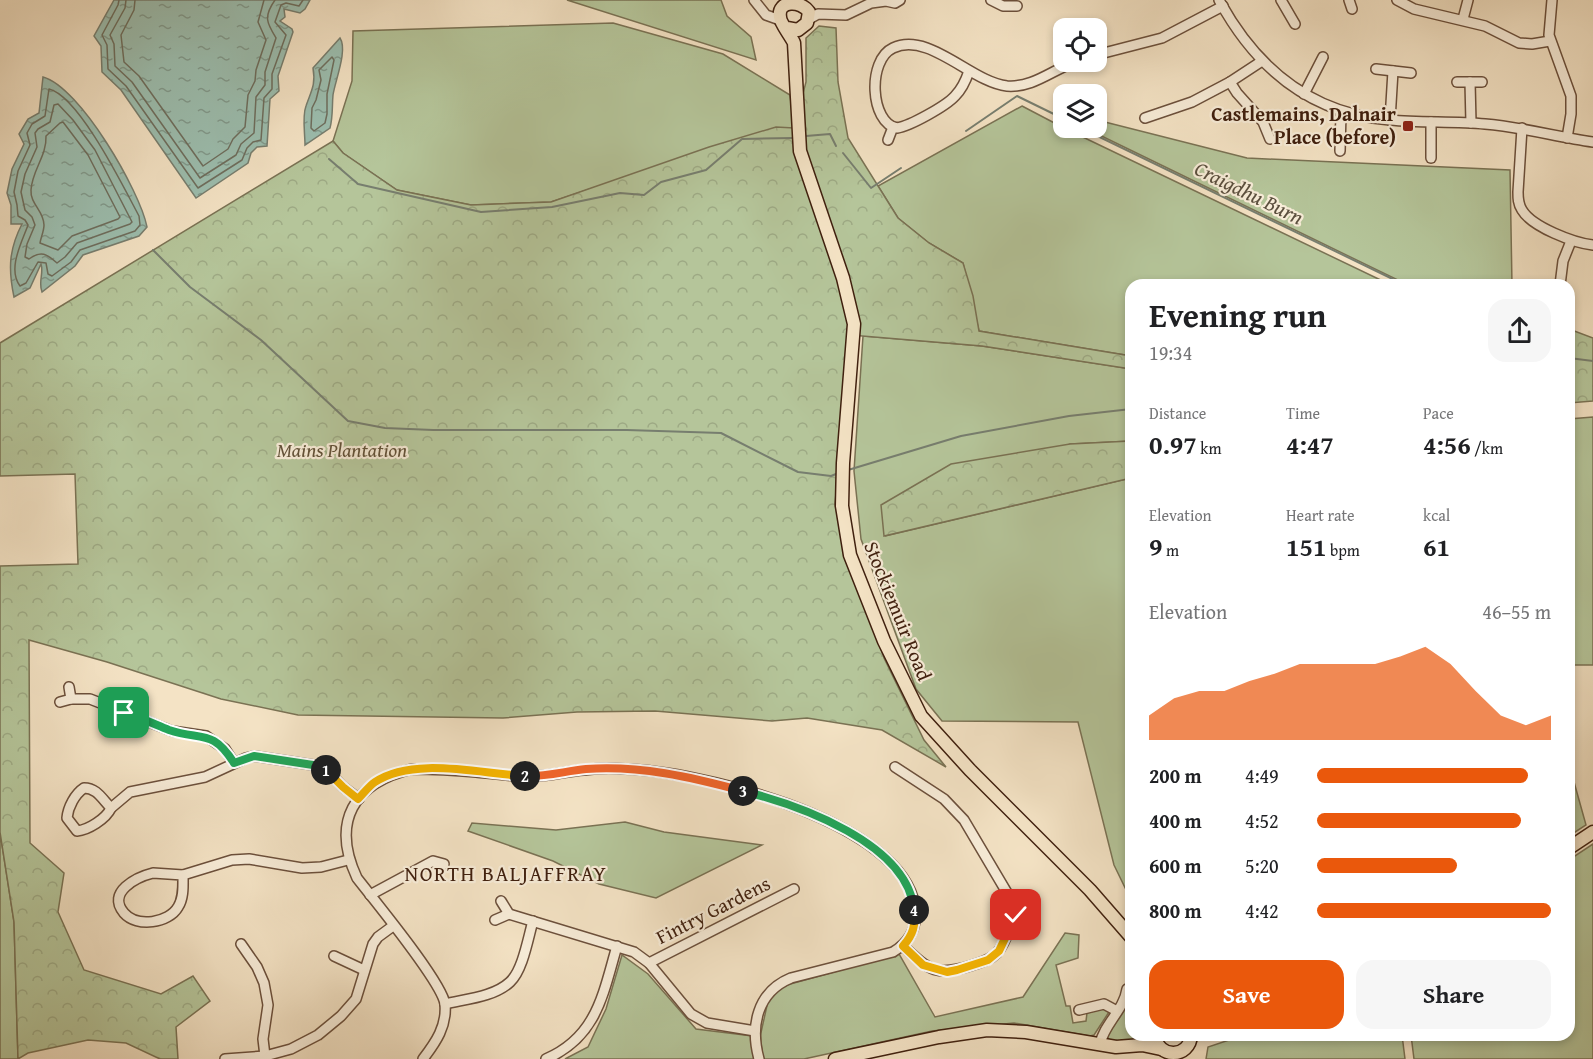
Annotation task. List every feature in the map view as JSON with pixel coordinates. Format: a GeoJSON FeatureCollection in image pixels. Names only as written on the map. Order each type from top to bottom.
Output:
{"type":"FeatureCollection","features":[{"type":"Feature","properties":{"kind":"main road"},"geometry":{"type":"LineString","coordinates":[[792,0],[806,12],[794,30],[784,24],[779,15],[784,4],[792,0]]}},
{"type":"Feature","properties":{"kind":"main road","name":"Stockiemuir Road"},"geometry":{"type":"LineString","coordinates":[[806,12],[794,43],[800,151],[843,278],[854,324],[842,495],[850,555],[885,641],[921,716],[970,770],[1090,890],[1125,931]]}},
{"type":"Feature","properties":{"kind":"main road","name":"Stockiemuir Road"},"geometry":{"type":"LineString","coordinates":[[784,24],[794,43]]}},
{"type":"Feature","properties":{"kind":"main road"},"geometry":{"type":"LineString","coordinates":[[1575,844],[1593,832]]}},
{"type":"Feature","properties":{"kind":"main road"},"geometry":{"type":"LineString","coordinates":[[835,1059],[884,1054],[939,1037],[987,1030],[1045,1034],[1125,1048],[1142,1045],[1168,1054],[1181,1052],[1190,1043]]}},
{"type":"Feature","properties":{"kind":"main road"},"geometry":{"type":"LineString","coordinates":[[1142,1045],[1147,1041]]}},
{"type":"Feature","properties":{"kind":"main road"},"geometry":{"type":"LineString","coordinates":[[1156,1041],[1168,1054]]}},
{"type":"Feature","properties":{"kind":"street"},"geometry":{"type":"LineString","coordinates":[[806,12],[846,15],[873,2],[886,0],[895,3],[900,0]]}},
{"type":"Feature","properties":{"kind":"street"},"geometry":{"type":"LineString","coordinates":[[1281,0],[1295,24]]}},
{"type":"Feature","properties":{"kind":"street"},"geometry":{"type":"LineString","coordinates":[[1397,0],[1414,9],[1463,19],[1491,28],[1525,44],[1550,41]]}},
{"type":"Feature","properties":{"kind":"street"},"geometry":{"type":"LineString","coordinates":[[1463,19],[1468,0]]}},
{"type":"Feature","properties":{"kind":"street"},"geometry":{"type":"LineString","coordinates":[[1552,0],[1548,27],[1550,41],[1571,96],[1567,138]]}},
{"type":"Feature","properties":{"kind":"street"},"geometry":{"type":"LineString","coordinates":[[995,1],[1010,7],[1017,6]]}},
{"type":"Feature","properties":{"kind":"street"},"geometry":{"type":"LineString","coordinates":[[1107,52],[1162,38],[1221,3],[1262,61],[1283,81],[1341,112],[1390,120],[1471,123],[1522,128],[1593,142]]}},
{"type":"Feature","properties":{"kind":"street"},"geometry":{"type":"LineString","coordinates":[[756,4],[770,9],[784,4]]}},
{"type":"Feature","properties":{"kind":"street"},"geometry":{"type":"LineString","coordinates":[[756,4],[766,15],[784,24]]}},
{"type":"Feature","properties":{"kind":"street"},"geometry":{"type":"LineString","coordinates":[[969,71],[962,87],[950,100],[904,126],[893,127],[883,119],[878,105],[876,67],[886,52],[896,46],[920,46],[1000,84],[1014,86],[1035,81],[1054,72]]}},
{"type":"Feature","properties":{"kind":"street"},"geometry":{"type":"LineString","coordinates":[[1304,94],[1323,57]]}},
{"type":"Feature","properties":{"kind":"street"},"geometry":{"type":"LineString","coordinates":[[1145,118],[1192,102],[1230,82],[1262,61]]}},
{"type":"Feature","properties":{"kind":"street"},"geometry":{"type":"LineString","coordinates":[[1376,69],[1411,73]]}},
{"type":"Feature","properties":{"kind":"street"},"geometry":{"type":"LineString","coordinates":[[1390,120],[1393,71]]}},
{"type":"Feature","properties":{"kind":"street"},"geometry":{"type":"LineString","coordinates":[[1230,82],[1263,122],[1270,139]]}},
{"type":"Feature","properties":{"kind":"street"},"geometry":{"type":"LineString","coordinates":[[1457,82],[1482,82]]}},
{"type":"Feature","properties":{"kind":"street"},"geometry":{"type":"LineString","coordinates":[[1470,82],[1471,123]]}},
{"type":"Feature","properties":{"kind":"street"},"geometry":{"type":"LineString","coordinates":[[1341,112],[1346,136],[1341,151]]}},
{"type":"Feature","properties":{"kind":"street"},"geometry":{"type":"LineString","coordinates":[[1158,113],[1162,125]]}},
{"type":"Feature","properties":{"kind":"street"},"geometry":{"type":"LineString","coordinates":[[1263,122],[1274,116]]}},
{"type":"Feature","properties":{"kind":"street"},"geometry":{"type":"LineString","coordinates":[[1431,122],[1436,142],[1431,159]]}},
{"type":"Feature","properties":{"kind":"street"},"geometry":{"type":"LineString","coordinates":[[888,140],[893,127]]}},
{"type":"Feature","properties":{"kind":"street"},"geometry":{"type":"LineString","coordinates":[[1522,128],[1518,192],[1523,212],[1535,222],[1571,241],[1593,245]]}},
{"type":"Feature","properties":{"kind":"street"},"geometry":{"type":"LineString","coordinates":[[1561,279],[1563,261],[1571,241]]}},
{"type":"Feature","properties":{"kind":"street"},"geometry":{"type":"LineString","coordinates":[[69,687],[71,699]]}},
{"type":"Feature","properties":{"kind":"street"},"geometry":{"type":"LineString","coordinates":[[60,702],[71,699],[90,699],[172,731],[206,736],[225,749],[234,763]]}},
{"type":"Feature","properties":{"kind":"street"},"geometry":{"type":"LineString","coordinates":[[111,808],[92,788],[84,788],[78,792],[67,818],[76,831],[85,830],[108,813],[130,792],[205,777],[254,756],[313,765],[327,770],[358,799]]}},
{"type":"Feature","properties":{"kind":"street"},"geometry":{"type":"LineString","coordinates":[[895,767],[944,799],[964,820],[1016,908],[1016,915],[999,951],[988,960],[947,972],[923,965],[903,946]]}},
{"type":"Feature","properties":{"kind":"street"},"geometry":{"type":"LineString","coordinates":[[423,1059],[439,1038],[445,1004],[435,981],[357,878],[348,860],[346,846],[349,818],[358,799],[374,783],[393,774],[412,769],[535,777],[585,770],[627,769],[671,774],[765,796],[823,818],[870,844],[898,871],[912,896],[915,921],[912,936],[903,946],[893,952],[791,978],[771,990],[764,999],[755,1031],[759,1059]]}},
{"type":"Feature","properties":{"kind":"street"},"geometry":{"type":"LineString","coordinates":[[430,850],[433,861]]}},
{"type":"Feature","properties":{"kind":"street"},"geometry":{"type":"LineString","coordinates":[[183,874],[178,908],[165,920],[138,921],[125,915],[120,906],[123,889],[130,881],[140,876],[153,873],[183,874],[232,860],[249,859],[302,868],[321,867],[348,860]]}},
{"type":"Feature","properties":{"kind":"street"},"geometry":{"type":"LineString","coordinates":[[370,895],[433,861],[444,864]]}},
{"type":"Feature","properties":{"kind":"street","name":"Fintry Gardens"},"geometry":{"type":"LineString","coordinates":[[649,963],[794,889]]}},
{"type":"Feature","properties":{"kind":"street"},"geometry":{"type":"LineString","coordinates":[[501,901],[509,914]]}},
{"type":"Feature","properties":{"kind":"street"},"geometry":{"type":"LineString","coordinates":[[495,920],[509,914],[634,952],[649,963],[691,1014],[701,1021],[755,1031]]}},
{"type":"Feature","properties":{"kind":"street"},"geometry":{"type":"LineString","coordinates":[[445,1004],[493,992],[511,981],[521,963],[533,921]]}},
{"type":"Feature","properties":{"kind":"street"},"geometry":{"type":"LineString","coordinates":[[225,1059],[265,1056],[291,1049],[309,1040],[341,1016],[356,999],[373,944],[378,937],[393,926]]}},
{"type":"Feature","properties":{"kind":"street"},"geometry":{"type":"LineString","coordinates":[[241,944],[257,967],[264,983],[268,1005],[263,1039],[265,1056]]}},
{"type":"Feature","properties":{"kind":"street"},"geometry":{"type":"LineString","coordinates":[[546,1059],[559,1054],[581,1035],[597,1012],[617,946]]}},
{"type":"Feature","properties":{"kind":"street"},"geometry":{"type":"LineString","coordinates":[[334,956],[364,970]]}},
{"type":"Feature","properties":{"kind":"street"},"geometry":{"type":"LineString","coordinates":[[1100,1044],[1104,1032],[1125,999]]}},
{"type":"Feature","properties":{"kind":"street"},"geometry":{"type":"LineString","coordinates":[[1079,1010],[1104,1004],[1117,1011]]}},
{"type":"Feature","properties":{"kind":"green space"},"geometry":{"type":"Polygon","coordinates":[[[567,0],[721,0],[727,16],[751,37],[756,60],[567,0]]]}},
{"type":"Feature","properties":{"kind":"green space"},"geometry":{"type":"Polygon","coordinates":[[[613,23],[723,54],[790,95],[794,128],[629,176],[551,202],[471,205],[397,190],[343,153],[333,141],[352,81],[353,31],[613,23]]]}},
{"type":"Feature","properties":{"kind":"green space","name":"Mains Plantation"},"geometry":{"type":"Polygon","coordinates":[[[819,26],[836,28],[838,82],[848,138],[898,218],[929,243],[963,263],[973,296],[979,331],[1125,355],[1125,368],[982,346],[851,335],[835,504],[843,541],[884,658],[924,740],[946,767],[882,730],[807,718],[772,721],[655,711],[577,712],[503,718],[298,715],[221,699],[107,662],[29,640],[30,843],[64,873],[58,912],[84,970],[161,994],[193,976],[210,1001],[176,1027],[178,1059],[160,1059],[126,1043],[88,1040],[28,1053],[18,1059],[14,922],[0,832],[0,566],[78,564],[75,474],[0,476],[0,343],[333,141],[343,153],[397,190],[471,205],[551,202],[709,147],[776,127],[794,128],[806,82],[806,38],[819,26]]]}},
{"type":"Feature","properties":{"kind":"green space"},"geometry":{"type":"Polygon","coordinates":[[[1022,106],[1053,122],[1053,138],[1085,138],[1379,279],[1125,279],[1125,355],[979,331],[963,263],[929,243],[898,218],[878,186],[1022,106]]]}},
{"type":"Feature","properties":{"kind":"green space"},"geometry":{"type":"Polygon","coordinates":[[[1107,123],[1247,158],[1510,170],[1512,279],[1396,279],[1106,138],[1107,123]]]}},
{"type":"Feature","properties":{"kind":"green space"},"geometry":{"type":"Polygon","coordinates":[[[1575,331],[1593,338],[1593,401],[1575,402],[1575,331]]]}},
{"type":"Feature","properties":{"kind":"green space"},"geometry":{"type":"Polygon","coordinates":[[[863,336],[982,346],[1125,368],[1125,441],[1070,444],[885,536],[1125,479],[1125,888],[1114,865],[1078,722],[942,721],[916,689],[861,539],[854,471],[863,336]]]}},
{"type":"Feature","properties":{"kind":"green space"},"geometry":{"type":"Polygon","coordinates":[[[1593,417],[1593,665],[1575,665],[1575,418],[1593,417]]]}},
{"type":"Feature","properties":{"kind":"green space"},"geometry":{"type":"Polygon","coordinates":[[[1125,441],[1125,479],[884,536],[881,505],[951,464],[1070,444],[1125,441]]]}},
{"type":"Feature","properties":{"kind":"green space"},"geometry":{"type":"Polygon","coordinates":[[[1575,786],[1586,825],[1575,832],[1575,786]]]}},
{"type":"Feature","properties":{"kind":"green space"},"geometry":{"type":"Polygon","coordinates":[[[625,822],[664,832],[762,845],[656,898],[599,884],[553,861],[468,831],[472,823],[556,830],[625,822]]]}},
{"type":"Feature","properties":{"kind":"green space"},"geometry":{"type":"Polygon","coordinates":[[[0,832],[14,922],[18,1059],[0,1059],[0,832]]]}},
{"type":"Feature","properties":{"kind":"green space"},"geometry":{"type":"Polygon","coordinates":[[[1593,844],[1593,1059],[1414,1059],[1412,1041],[1575,1041],[1575,856],[1593,844]]]}},
{"type":"Feature","properties":{"kind":"green space"},"geometry":{"type":"Polygon","coordinates":[[[1065,933],[1079,935],[1078,958],[1056,965],[1066,1006],[1070,1006],[1073,1023],[1086,1021],[1087,1013],[1104,1008],[1109,1012],[1094,1035],[1014,1023],[932,1031],[804,1059],[565,1059],[588,1047],[606,1009],[622,955],[648,974],[696,1029],[760,1037],[768,1001],[783,986],[899,954],[935,1017],[1023,997],[1065,933]]]}},
{"type":"Feature","properties":{"kind":"green space"},"geometry":{"type":"Polygon","coordinates":[[[1125,1006],[1125,1041],[1111,1041],[1107,1037],[1107,1032],[1125,1006]]]}},
{"type":"Feature","properties":{"kind":"green space"},"geometry":{"type":"Polygon","coordinates":[[[1226,1041],[1403,1041],[1405,1059],[1206,1059],[1208,1047],[1226,1041]]]}},
{"type":"Feature","properties":{"kind":"water"},"geometry":{"type":"Polygon","coordinates":[[[114,0],[310,0],[300,13],[284,9],[285,17],[280,21],[293,32],[278,76],[279,91],[270,99],[267,146],[257,147],[251,153],[248,163],[196,198],[121,90],[102,72],[101,46],[94,36],[114,0]]]}},
{"type":"Feature","properties":{"kind":"water"},"geometry":{"type":"Polygon","coordinates":[[[340,38],[343,50],[333,95],[330,128],[305,145],[304,115],[313,84],[313,68],[340,38]]]}},
{"type":"Feature","properties":{"kind":"water"},"geometry":{"type":"Polygon","coordinates":[[[43,77],[58,85],[74,100],[106,142],[133,190],[147,227],[139,236],[83,255],[75,266],[42,292],[41,264],[30,288],[14,297],[11,259],[14,242],[22,224],[11,224],[11,205],[7,193],[12,169],[24,144],[19,134],[28,119],[39,113],[43,77]]]}},
{"type":"Feature","properties":{"kind":"waterway","name":"Craigdhu Burn"},"geometry":{"type":"LineString","coordinates":[[966,131],[1017,96],[1053,114]]}},
{"type":"Feature","properties":{"kind":"waterway"},"geometry":{"type":"LineString","coordinates":[[806,136],[830,134],[836,146]]}},
{"type":"Feature","properties":{"kind":"waterway"},"geometry":{"type":"LineString","coordinates":[[329,159],[358,184],[481,212],[552,207],[620,193],[644,195],[661,182],[706,170],[742,139],[793,138]]}},
{"type":"Feature","properties":{"kind":"waterway","name":"Craigdhu Burn"},"geometry":{"type":"LineString","coordinates":[[1102,138],[1393,279]]}},
{"type":"Feature","properties":{"kind":"waterway"},"geometry":{"type":"LineString","coordinates":[[843,153],[871,188],[901,168]]}},
{"type":"Feature","properties":{"kind":"waterway"},"geometry":{"type":"LineString","coordinates":[[153,250],[190,287],[261,340],[348,421],[385,428],[433,430],[627,430],[721,433],[798,472],[831,476],[836,474]]}},
{"type":"Feature","properties":{"kind":"waterway","name":"Craigdhu Burn"},"geometry":{"type":"LineString","coordinates":[[1575,359],[1593,361]]}},
{"type":"Feature","properties":{"kind":"waterway"},"geometry":{"type":"LineString","coordinates":[[848,470],[961,436],[1069,416],[1125,410]]}},
{"type":"Feature","properties":{"kind":"place","name":"Castlemains, Dalnair Place (before)"},"geometry":{"type":"Point","coordinates":[1408,126]}},
{"type":"Feature","properties":{"kind":"district","name":"NORTH BALJAFFRAY"},"geometry":{"type":"Point","coordinates":[506,874]}},
{"type":"Feature","properties":{"kind":"route"},"geometry":{"type":"LineString","coordinates":[[124,713],[140,717],[172,731],[206,736],[225,749],[234,763],[254,756],[313,765],[327,770],[358,799],[374,783],[393,774],[412,769],[535,777],[585,770],[627,769],[671,774],[765,796],[823,818],[870,844],[898,871],[914,903],[915,921],[912,936],[903,946],[923,965],[938,971],[957,970],[988,960],[999,951],[1016,915]]}}]}
